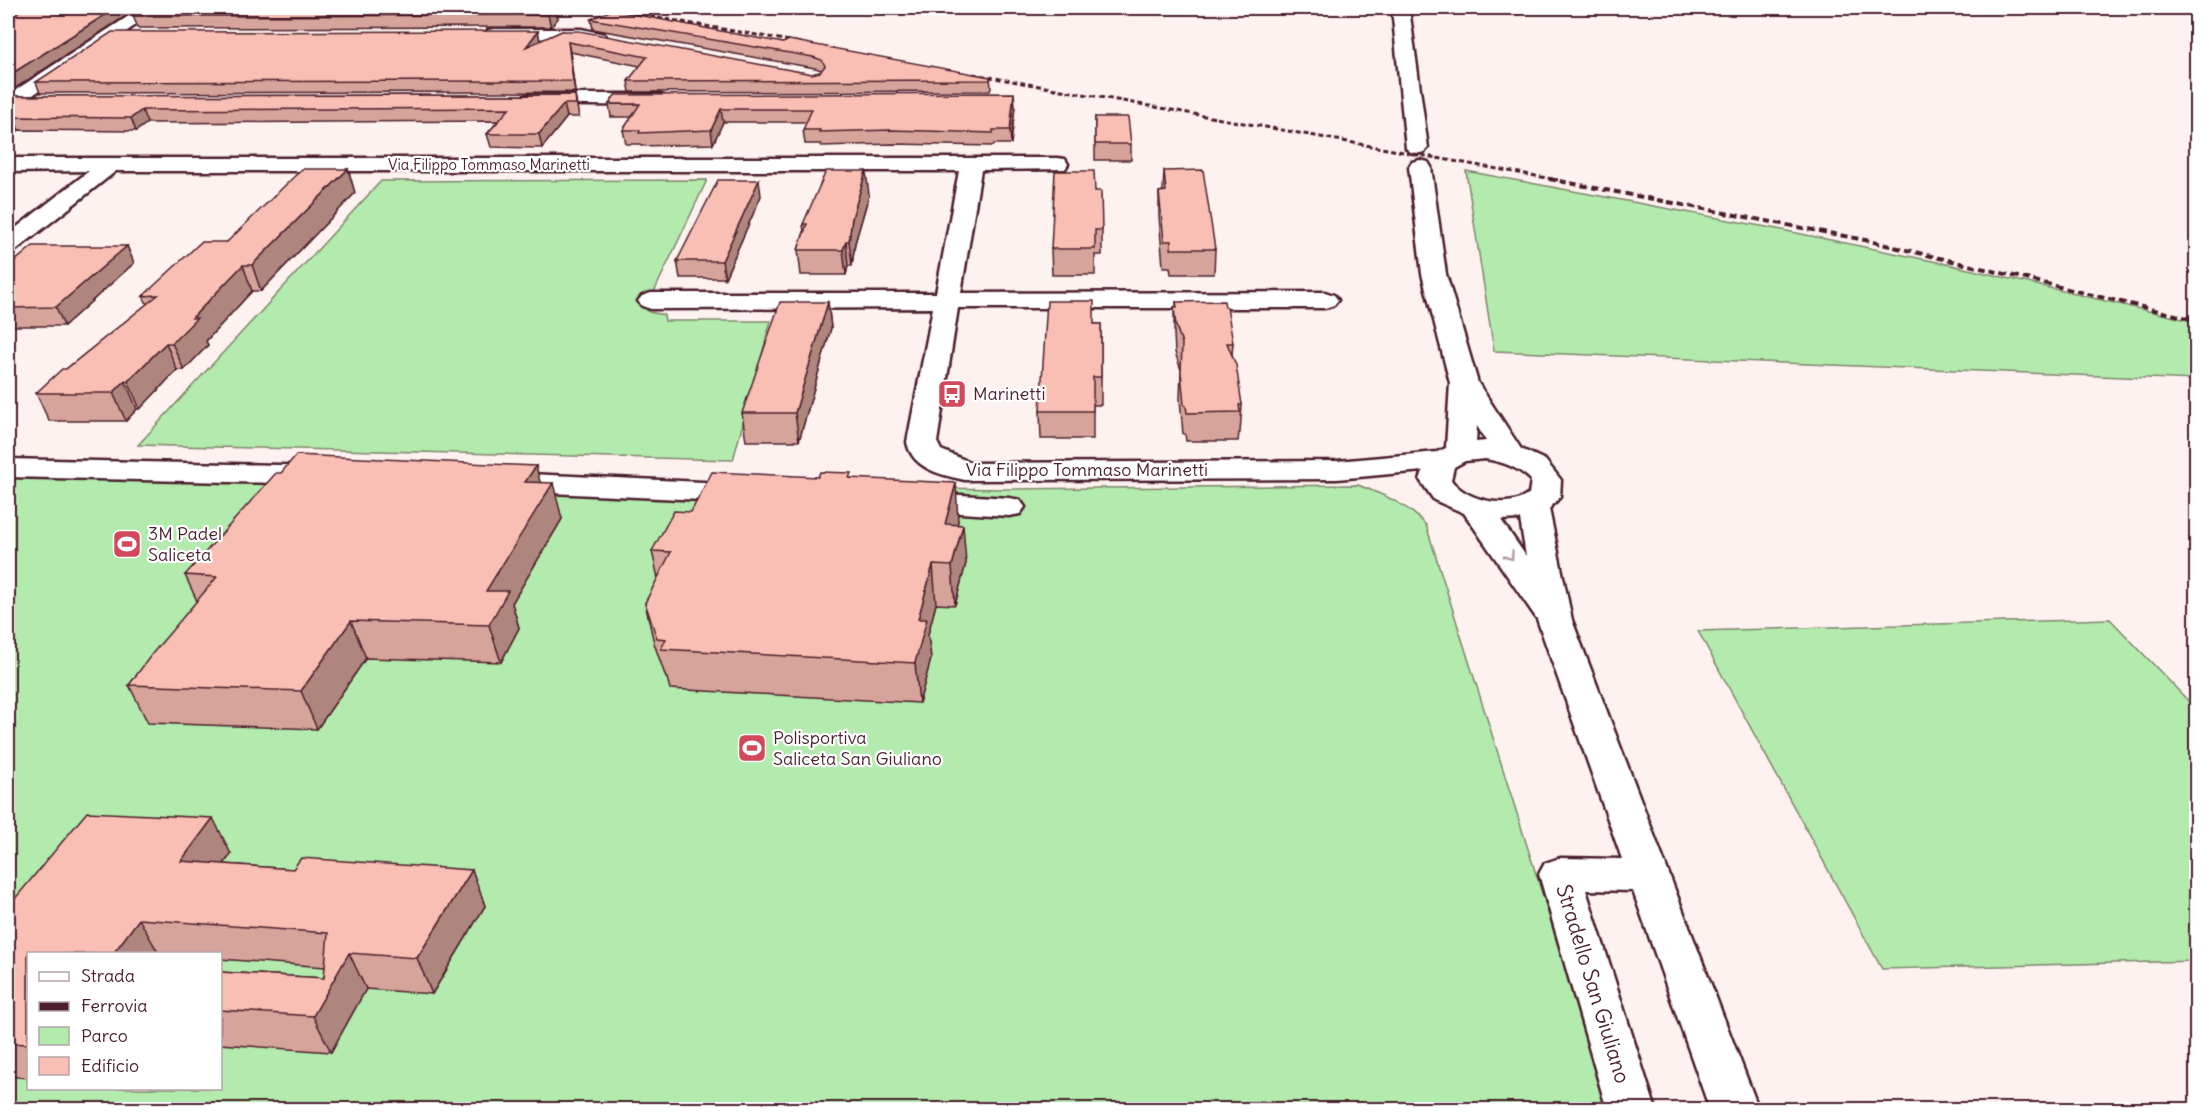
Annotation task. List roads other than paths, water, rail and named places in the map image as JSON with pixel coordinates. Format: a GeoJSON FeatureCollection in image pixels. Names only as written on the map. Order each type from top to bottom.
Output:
{"type":"FeatureCollection","features":[{"type":"Feature","properties":{"kind":"street"},"geometry":{"type":"LineString","coordinates":[[9,101],[152,8]]}},
{"type":"Feature","properties":{"kind":"street"},"geometry":{"type":"LineString","coordinates":[[1400,8],[1434,274],[1464,383],[1510,455],[1534,466],[1546,480],[1546,494],[1533,506],[1507,512],[1476,508],[1449,496],[1448,466],[1464,383]]}},
{"type":"Feature","properties":{"kind":"street"},"geometry":{"type":"LineString","coordinates":[[476,34],[581,34],[616,41]]}},
{"type":"Feature","properties":{"kind":"street"},"geometry":{"type":"LineString","coordinates":[[111,35],[147,35]]}},
{"type":"Feature","properties":{"kind":"street"},"geometry":{"type":"LineString","coordinates":[[514,100],[682,100]]}},
{"type":"Feature","properties":{"kind":"street"},"geometry":{"type":"LineString","coordinates":[[9,101],[47,101]]}},
{"type":"Feature","properties":{"kind":"street","name":"Via Filippo Tommaso Marinetti"},"geometry":{"type":"LineString","coordinates":[[971,164],[922,442],[924,453],[951,468],[972,472],[1337,470],[1361,477],[1448,466],[1485,450],[1510,455]]}},
{"type":"Feature","properties":{"kind":"street","name":"Via Filippo Tommaso Marinetti"},"geometry":{"type":"LineString","coordinates":[[8,165],[1057,164]]}},
{"type":"Feature","properties":{"kind":"street"},"geometry":{"type":"LineString","coordinates":[[8,245],[111,165]]}},
{"type":"Feature","properties":{"kind":"street"},"geometry":{"type":"LineString","coordinates":[[651,302],[1325,300]]}},
{"type":"Feature","properties":{"kind":"street"},"geometry":{"type":"LineString","coordinates":[[8,468],[350,476]]}},
{"type":"Feature","properties":{"kind":"street"},"geometry":{"type":"LineString","coordinates":[[479,481],[772,494]]}},
{"type":"Feature","properties":{"kind":"street"},"geometry":{"type":"LineString","coordinates":[[878,499],[1009,507]]}},
{"type":"Feature","properties":{"kind":"street"},"geometry":{"type":"LineString","coordinates":[[1533,506],[1555,620],[1735,1110]]}},
{"type":"Feature","properties":{"kind":"street"},"geometry":{"type":"LineString","coordinates":[[1476,508],[1555,620]]}},
{"type":"Feature","properties":{"kind":"street","name":"Stradello San Giuliano"},"geometry":{"type":"LineString","coordinates":[[1632,1110],[1560,874],[1648,875]]}},
{"type":"Feature","properties":{"kind":"railway"},"geometry":{"type":"LineString","coordinates":[[603,8],[802,43]]}},
{"type":"Feature","properties":{"kind":"railway"},"geometry":{"type":"LineString","coordinates":[[973,74],[1558,180]]}},
{"type":"Feature","properties":{"kind":"railway"},"geometry":{"type":"LineString","coordinates":[[1549,179],[1865,240],[2196,320]]}},
{"type":"Feature","properties":{"kind":"place","name":"Marinetti"},"geometry":{"type":"Point","coordinates":[952,394]}},
{"type":"Feature","properties":{"kind":"place","name":"3M Padel Saliceta"},"geometry":{"type":"Point","coordinates":[127,544]}},
{"type":"Feature","properties":{"kind":"place","name":"Polisportiva Saliceta San Giuliano"},"geometry":{"type":"Point","coordinates":[752,748]}}]}
